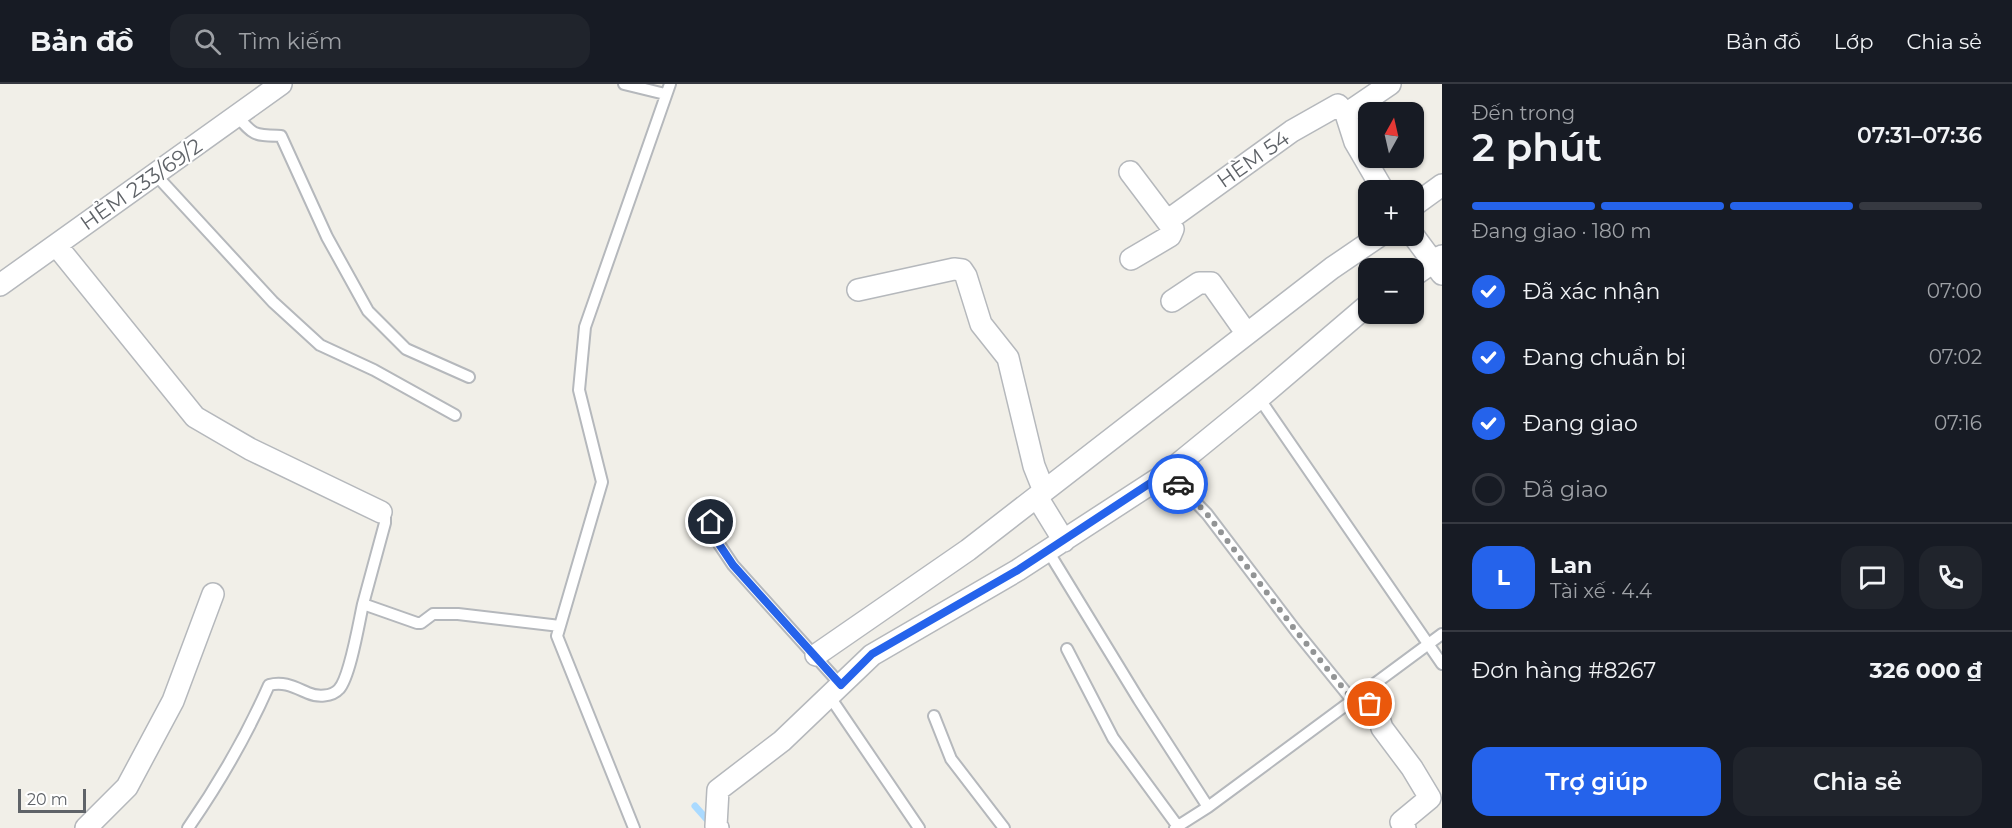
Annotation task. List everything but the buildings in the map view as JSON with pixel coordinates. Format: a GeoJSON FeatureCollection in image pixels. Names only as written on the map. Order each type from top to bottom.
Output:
{"type":"FeatureCollection","features":[{"type":"Feature","properties":{"kind":"street","name":"HẺM 233/69/2"},"geometry":{"type":"LineString","coordinates":[[0,285],[281,84]]}},
{"type":"Feature","properties":{"kind":"street"},"geometry":{"type":"LineString","coordinates":[[1377,180],[1355,142],[1346,114],[1390,84]]}},
{"type":"Feature","properties":{"kind":"street","name":"HÈM 54"},"geometry":{"type":"LineString","coordinates":[[1167,221],[1292,131],[1338,105],[1346,114]]}},
{"type":"Feature","properties":{"kind":"street"},"geometry":{"type":"LineString","coordinates":[[1131,172],[1173,229],[1170,236],[1131,259]]}},
{"type":"Feature","properties":{"kind":"street"},"geometry":{"type":"LineString","coordinates":[[1424,198],[1442,185]]}},
{"type":"Feature","properties":{"kind":"street"},"geometry":{"type":"LineString","coordinates":[[56,245],[195,417],[299,474],[381,512]]}},
{"type":"Feature","properties":{"kind":"street"},"geometry":{"type":"LineString","coordinates":[[816,655],[958,556],[1332,268],[1364,246]]}},
{"type":"Feature","properties":{"kind":"street"},"geometry":{"type":"LineString","coordinates":[[1423,246],[1439,263],[1424,270]]}},
{"type":"Feature","properties":{"kind":"street"},"geometry":{"type":"LineString","coordinates":[[858,290],[954,269],[962,270],[981,324],[1008,358],[1056,546]]}},
{"type":"Feature","properties":{"kind":"street"},"geometry":{"type":"LineString","coordinates":[[1172,301],[1199,283],[1211,284],[1247,334]]}},
{"type":"Feature","properties":{"kind":"street"},"geometry":{"type":"LineString","coordinates":[[718,828],[716,826],[718,790],[782,741],[872,654],[1056,546],[1167,472],[1358,314]]}},
{"type":"Feature","properties":{"kind":"street"},"geometry":{"type":"LineString","coordinates":[[86,828],[127,787],[173,701],[213,594]]}},
{"type":"Feature","properties":{"kind":"street"},"geometry":{"type":"LineString","coordinates":[[1358,696],[1378,716],[1382,728],[1412,768],[1430,798],[1401,822],[1405,828]]}},
{"type":"Feature","properties":{"kind":"lane"},"geometry":{"type":"LineString","coordinates":[[624,84],[668,89],[661,115],[605,264],[585,327],[579,390],[602,482],[557,636],[634,828]]}},
{"type":"Feature","properties":{"kind":"lane"},"geometry":{"type":"LineString","coordinates":[[237,116],[250,132],[281,136],[327,237],[368,311],[406,349],[469,377]]}},
{"type":"Feature","properties":{"kind":"lane"},"geometry":{"type":"LineString","coordinates":[[155,174],[273,302],[320,345],[374,370],[455,415]]}},
{"type":"Feature","properties":{"kind":"lane"},"geometry":{"type":"LineString","coordinates":[[1259,398],[1442,664]]}},
{"type":"Feature","properties":{"kind":"lane"},"geometry":{"type":"LineString","coordinates":[[1167,472],[1207,514],[1296,631],[1358,696]]}},
{"type":"Feature","properties":{"kind":"lane"},"geometry":{"type":"LineString","coordinates":[[188,828],[217,787],[242,745],[269,686],[279,682],[295,686],[311,694],[326,696],[339,690],[346,675],[385,523],[385,516],[381,512]]}},
{"type":"Feature","properties":{"kind":"lane"},"geometry":{"type":"LineString","coordinates":[[711,522],[719,544],[733,565],[816,655],[835,691],[919,828]]}},
{"type":"Feature","properties":{"kind":"lane"},"geometry":{"type":"LineString","coordinates":[[1056,546],[1139,700],[1208,807]]}},
{"type":"Feature","properties":{"kind":"lane"},"geometry":{"type":"LineString","coordinates":[[363,604],[417,623],[421,623],[433,614],[458,614],[560,626]]}},
{"type":"Feature","properties":{"kind":"lane"},"geometry":{"type":"LineString","coordinates":[[1067,649],[1113,738],[1177,827],[1208,807],[1442,634]]}},
{"type":"Feature","properties":{"kind":"lane"},"geometry":{"type":"LineString","coordinates":[[934,716],[951,759],[1004,828]]}},
{"type":"Feature","properties":{"kind":"waterway"},"geometry":{"type":"LineString","coordinates":[[695,806],[711,824]]}},
{"type":"Feature","properties":{"kind":"way so far"},"geometry":{"type":"LineString","coordinates":[[1178,484],[1207,514],[1296,631],[1353,700],[1362,693],[1370,704]]}},
{"type":"Feature","properties":{"kind":"route"},"geometry":{"type":"LineString","coordinates":[[711,522],[719,544],[733,565],[841,685],[872,654],[1018,570],[1167,472],[1178,484]]}}]}
